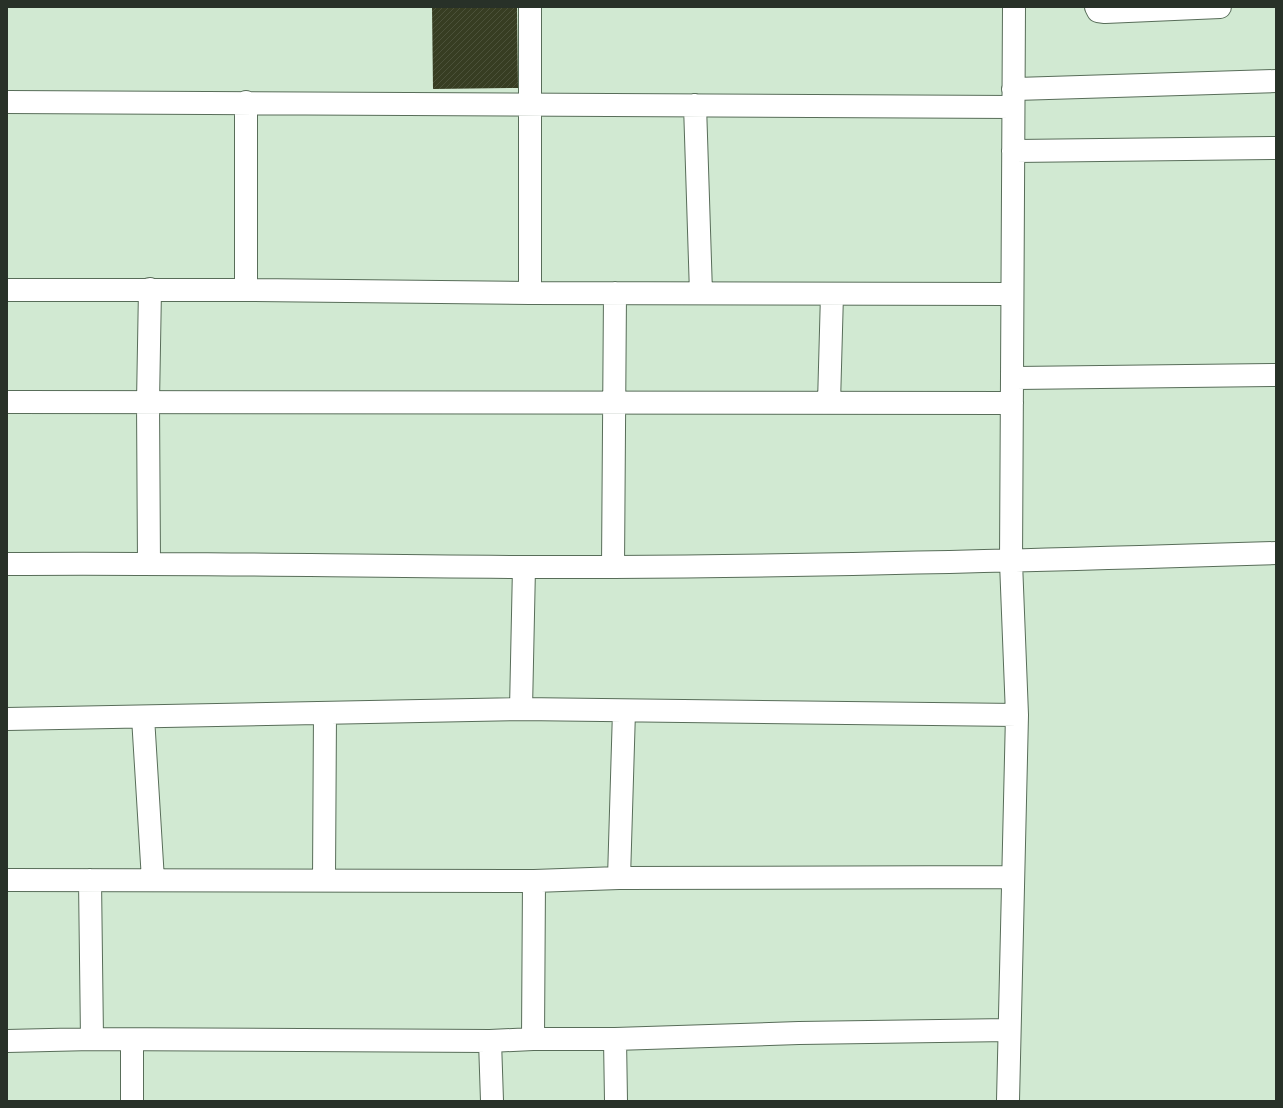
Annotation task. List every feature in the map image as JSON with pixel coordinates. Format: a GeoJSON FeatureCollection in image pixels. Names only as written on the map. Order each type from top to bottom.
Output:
{"type":"FeatureCollection","features":[{"type":"Feature","properties":{"kind":"street"},"geometry":{"type":"LineString","coordinates":[[530,7],[530,293]]}},
{"type":"Feature","properties":{"kind":"street"},"geometry":{"type":"LineString","coordinates":[[1008,1101],[1017,715],[1012,562],[1014,7]]}},
{"type":"Feature","properties":{"kind":"street"},"geometry":{"type":"LineString","coordinates":[[1096,7],[1098,11],[1105,12],[1220,7]]}},
{"type":"Feature","properties":{"kind":"street"},"geometry":{"type":"LineString","coordinates":[[7,102],[695,105],[1013,98],[1276,81]]}},
{"type":"Feature","properties":{"kind":"street"},"geometry":{"type":"LineString","coordinates":[[246,102],[246,290]]}},
{"type":"Feature","properties":{"kind":"street"},"geometry":{"type":"LineString","coordinates":[[695,105],[701,293]]}},
{"type":"Feature","properties":{"kind":"street"},"geometry":{"type":"LineString","coordinates":[[1013,151],[1276,148]]}},
{"type":"Feature","properties":{"kind":"street"},"geometry":{"type":"LineString","coordinates":[[7,290],[150,289],[530,293],[1012,294]]}},
{"type":"Feature","properties":{"kind":"street"},"geometry":{"type":"LineString","coordinates":[[149,563],[148,402],[150,289]]}},
{"type":"Feature","properties":{"kind":"street"},"geometry":{"type":"LineString","coordinates":[[613,567],[615,293]]}},
{"type":"Feature","properties":{"kind":"street"},"geometry":{"type":"LineString","coordinates":[[829,403],[832,294]]}},
{"type":"Feature","properties":{"kind":"street"},"geometry":{"type":"LineString","coordinates":[[1012,378],[1276,375]]}},
{"type":"Feature","properties":{"kind":"street"},"geometry":{"type":"LineString","coordinates":[[7,402],[1012,403]]}},
{"type":"Feature","properties":{"kind":"street"},"geometry":{"type":"LineString","coordinates":[[7,564],[149,563],[613,567],[1012,562],[1276,554]]}},
{"type":"Feature","properties":{"kind":"street"},"geometry":{"type":"LineString","coordinates":[[521,709],[524,567]]}},
{"type":"Feature","properties":{"kind":"street"},"geometry":{"type":"LineString","coordinates":[[7,719],[521,709],[1017,715]]}},
{"type":"Feature","properties":{"kind":"street"},"geometry":{"type":"LineString","coordinates":[[619,878],[624,711]]}},
{"type":"Feature","properties":{"kind":"street"},"geometry":{"type":"LineString","coordinates":[[324,879],[325,713]]}},
{"type":"Feature","properties":{"kind":"street"},"geometry":{"type":"LineString","coordinates":[[143,717],[153,880]]}},
{"type":"Feature","properties":{"kind":"street"},"geometry":{"type":"LineString","coordinates":[[7,880],[324,879],[534,881],[619,878],[1013,877]]}},
{"type":"Feature","properties":{"kind":"street"},"geometry":{"type":"LineString","coordinates":[[90,880],[92,1039]]}},
{"type":"Feature","properties":{"kind":"street"},"geometry":{"type":"LineString","coordinates":[[534,881],[534,1039]]}},
{"type":"Feature","properties":{"kind":"street"},"geometry":{"type":"LineString","coordinates":[[7,1041],[92,1039],[490,1041],[534,1039],[615,1039],[799,1033],[1009,1030]]}},
{"type":"Feature","properties":{"kind":"street"},"geometry":{"type":"LineString","coordinates":[[615,1039],[616,1101]]}},
{"type":"Feature","properties":{"kind":"street"},"geometry":{"type":"LineString","coordinates":[[132,1040],[132,1101]]}},
{"type":"Feature","properties":{"kind":"street"},"geometry":{"type":"LineString","coordinates":[[490,1041],[492,1101]]}},
{"type":"Feature","properties":{"kind":"building"},"geometry":{"type":"Polygon","coordinates":[[[432,7],[517,7],[518,88],[433,89],[432,7]]]}}]}
